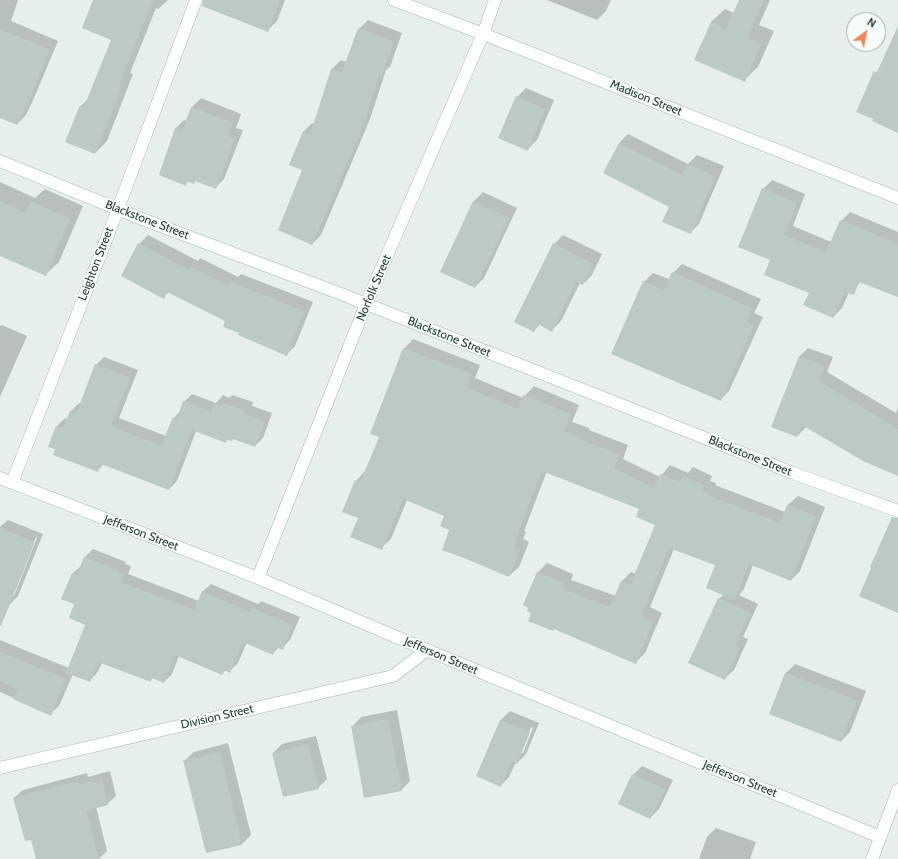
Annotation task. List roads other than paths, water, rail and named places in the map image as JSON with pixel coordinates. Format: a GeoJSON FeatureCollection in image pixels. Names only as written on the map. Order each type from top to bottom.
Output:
{"type":"FeatureCollection","features":[{"type":"Feature","properties":{"kind":"street","name":"Leighton Street"},"geometry":{"type":"LineString","coordinates":[[12,483],[118,209],[196,0]]}},
{"type":"Feature","properties":{"kind":"street","name":"Madison Street"},"geometry":{"type":"LineString","coordinates":[[394,0],[898,198]]}},
{"type":"Feature","properties":{"kind":"street","name":"Norfolk Street"},"geometry":{"type":"LineString","coordinates":[[258,578],[366,304],[483,34],[495,0]]}},
{"type":"Feature","properties":{"kind":"street","name":"Blackstone Street"},"geometry":{"type":"LineString","coordinates":[[0,161],[118,209],[366,304],[794,473],[898,511]]}},
{"type":"Feature","properties":{"kind":"street","name":"Jefferson Street"},"geometry":{"type":"LineString","coordinates":[[0,478],[258,578],[427,650],[880,837]]}},
{"type":"Feature","properties":{"kind":"street","name":"Division Street"},"geometry":{"type":"LineString","coordinates":[[0,768],[393,676],[427,650]]}},
{"type":"Feature","properties":{"kind":"street"},"geometry":{"type":"LineString","coordinates":[[872,859],[898,790]]}}]}
